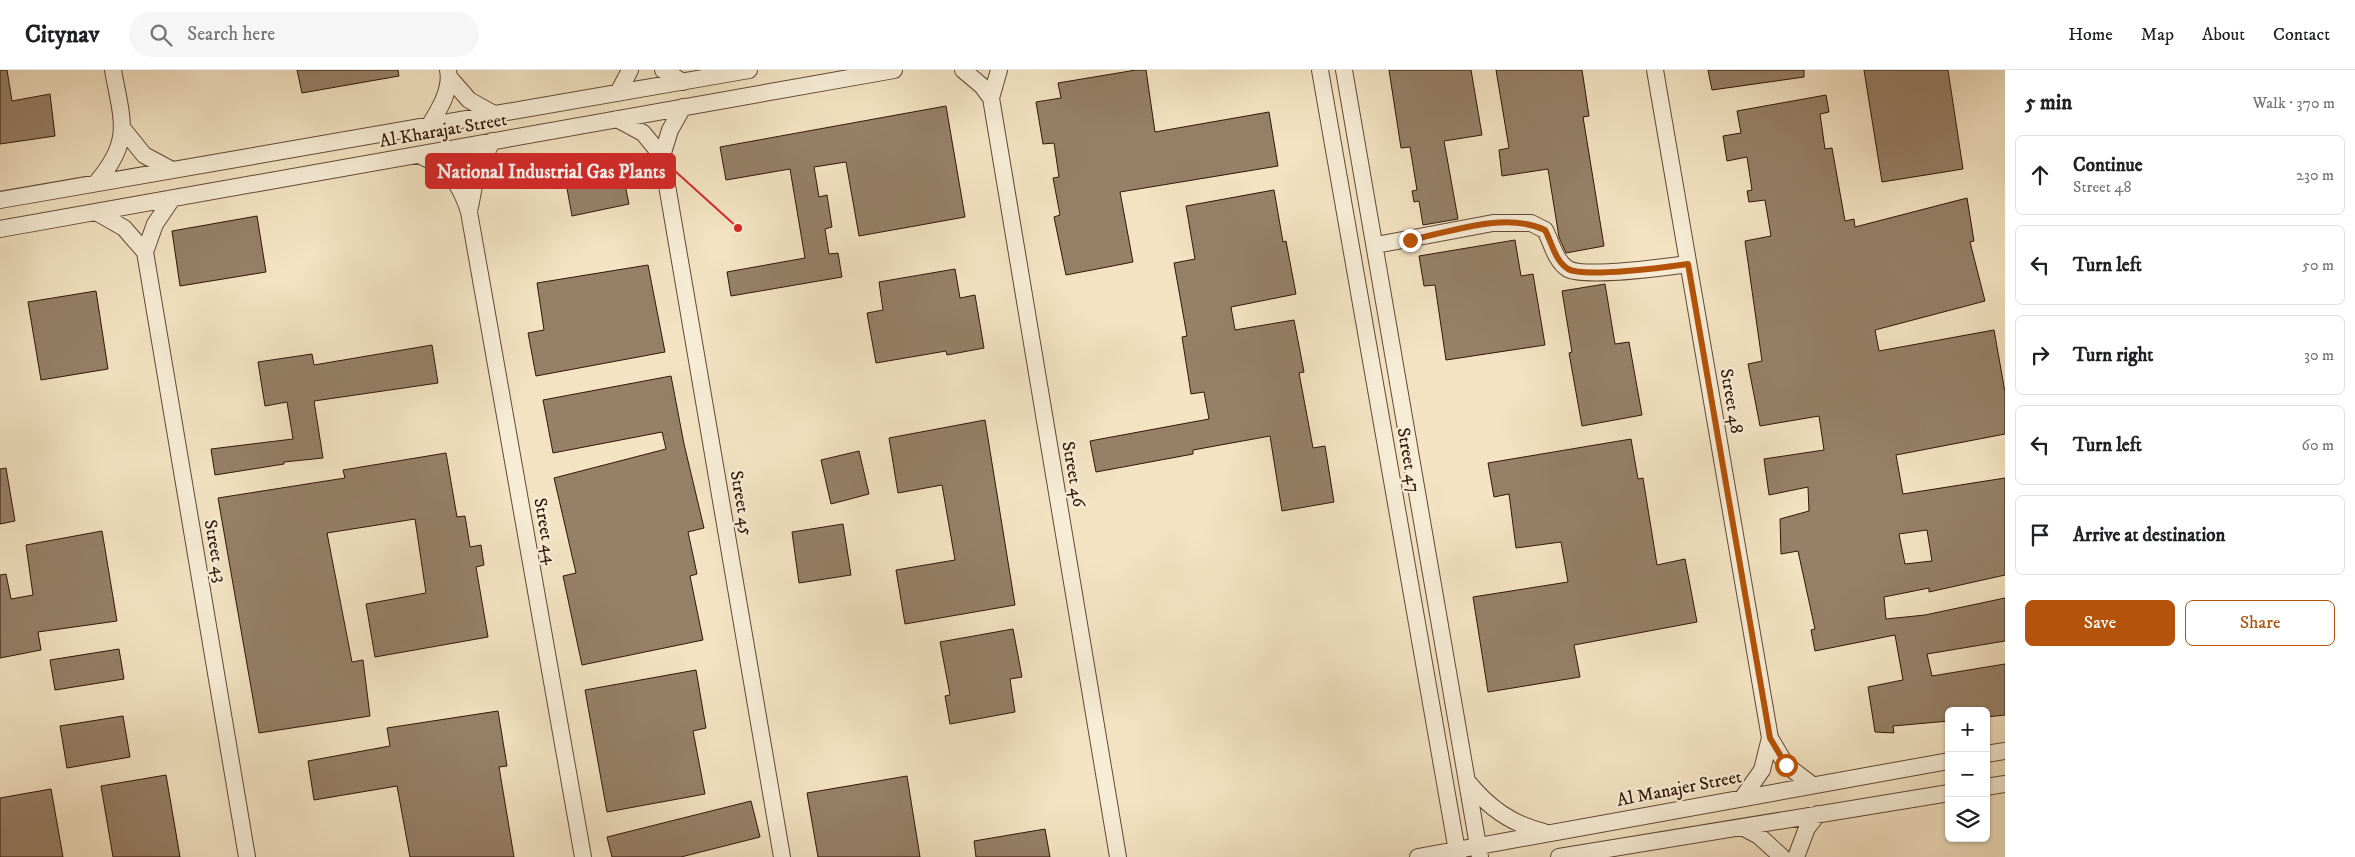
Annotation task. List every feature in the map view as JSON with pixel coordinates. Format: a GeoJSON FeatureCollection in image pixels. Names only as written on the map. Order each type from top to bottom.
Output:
{"type":"FeatureCollection","features":[{"type":"Feature","properties":{"kind":"street"},"geometry":{"type":"LineString","coordinates":[[96,183],[114,159],[124,130],[113,70]]}},
{"type":"Feature","properties":{"kind":"street"},"geometry":{"type":"LineString","coordinates":[[618,93],[630,70]]}},
{"type":"Feature","properties":{"kind":"street"},"geometry":{"type":"LineString","coordinates":[[663,70],[683,82]]}},
{"type":"Feature","properties":{"kind":"street","name":"Al Kharajat Street"},"geometry":{"type":"LineString","coordinates":[[0,200],[749,70]]}},
{"type":"Feature","properties":{"kind":"street","name":"Al Kharajat Street"},"geometry":{"type":"LineString","coordinates":[[0,229],[894,70]]}},
{"type":"Feature","properties":{"kind":"street"},"geometry":{"type":"LineString","coordinates":[[963,70],[982,86],[991,98]]}},
{"type":"Feature","properties":{"kind":"street","name":"Street 46"},"geometry":{"type":"LineString","coordinates":[[1000,70],[991,98],[1118,857]]}},
{"type":"Feature","properties":{"kind":"street","name":"Street 47"},"geometry":{"type":"LineString","coordinates":[[1320,70],[1458,854]]}},
{"type":"Feature","properties":{"kind":"street","name":"Street 47"},"geometry":{"type":"LineString","coordinates":[[1344,70],[1376,245],[1479,852]]}},
{"type":"Feature","properties":{"kind":"street","name":"Street 48"},"geometry":{"type":"LineString","coordinates":[[1655,70],[1770,738],[1786,765],[1811,784]]}},
{"type":"Feature","properties":{"kind":"street"},"geometry":{"type":"LineString","coordinates":[[449,74],[469,100],[494,114]]}},
{"type":"Feature","properties":{"kind":"street"},"geometry":{"type":"LineString","coordinates":[[429,126],[442,103],[449,74]]}},
{"type":"Feature","properties":{"kind":"street","name":"Street 45"},"geometry":{"type":"LineString","coordinates":[[683,107],[670,130],[662,156],[782,857]]}},
{"type":"Feature","properties":{"kind":"street"},"geometry":{"type":"LineString","coordinates":[[617,119],[643,134],[662,156]]}},
{"type":"Feature","properties":{"kind":"street"},"geometry":{"type":"LineString","coordinates":[[124,130],[144,154],[172,170]]}},
{"type":"Feature","properties":{"kind":"street","name":"Street 44"},"geometry":{"type":"LineString","coordinates":[[469,212],[476,175],[492,141]]}},
{"type":"Feature","properties":{"kind":"street","name":"Street 44"},"geometry":{"type":"LineString","coordinates":[[419,155],[437,163],[452,176],[463,193],[469,212],[583,857]]}},
{"type":"Feature","properties":{"kind":"street","name":"Street 43"},"geometry":{"type":"LineString","coordinates":[[172,199],[155,224],[145,252],[247,857]]}},
{"type":"Feature","properties":{"kind":"street"},"geometry":{"type":"LineString","coordinates":[[96,212],[124,228],[145,252]]}},
{"type":"Feature","properties":{"kind":"street"},"geometry":{"type":"LineString","coordinates":[[1376,245],[1494,223],[1530,223],[1545,230],[1557,260],[1570,270],[1638,271],[1688,264]]}},
{"type":"Feature","properties":{"kind":"street","name":"Street 48"},"geometry":{"type":"LineString","coordinates":[[1743,797],[1762,770],[1770,738]]}},
{"type":"Feature","properties":{"kind":"street"},"geometry":{"type":"LineString","coordinates":[[1990,753],[2005,751]]}},
{"type":"Feature","properties":{"kind":"street","name":"Al Manajer Street"},"geometry":{"type":"LineString","coordinates":[[1418,857],[1479,852],[1549,833],[1811,784],[1945,762]]}},
{"type":"Feature","properties":{"kind":"street"},"geometry":{"type":"LineString","coordinates":[[1467,781],[1484,801],[1511,820],[1549,833]]}},
{"type":"Feature","properties":{"kind":"street"},"geometry":{"type":"LineString","coordinates":[[1990,786],[2005,784]]}},
{"type":"Feature","properties":{"kind":"street"},"geometry":{"type":"LineString","coordinates":[[1558,857],[1945,794]]}},
{"type":"Feature","properties":{"kind":"street"},"geometry":{"type":"LineString","coordinates":[[1796,857],[1807,828],[1818,814]]}},
{"type":"Feature","properties":{"kind":"street"},"geometry":{"type":"LineString","coordinates":[[1742,828],[1759,836],[1782,857]]}},
{"type":"Feature","properties":{"kind":"building"},"geometry":{"type":"Polygon","coordinates":[[[0,70],[7,70],[12,101],[50,94],[55,136],[0,144],[0,70]]]}},
{"type":"Feature","properties":{"kind":"building"},"geometry":{"type":"Polygon","coordinates":[[[297,70],[398,70],[399,76],[302,93],[297,70]]]}},
{"type":"Feature","properties":{"kind":"building"},"geometry":{"type":"Polygon","coordinates":[[[1146,70],[1155,132],[1269,112],[1278,166],[1120,192],[1133,262],[1066,275],[1054,217],[1060,215],[1053,178],[1059,177],[1054,143],[1043,144],[1036,102],[1061,98],[1058,83],[1146,70]]]}},
{"type":"Feature","properties":{"kind":"building"},"geometry":{"type":"Polygon","coordinates":[[[1389,70],[1471,70],[1482,135],[1444,141],[1458,219],[1423,225],[1419,201],[1414,202],[1412,191],[1417,190],[1410,147],[1401,148],[1389,70]]]}},
{"type":"Feature","properties":{"kind":"building"},"geometry":{"type":"Polygon","coordinates":[[[1496,70],[1582,70],[1589,116],[1583,117],[1604,246],[1566,253],[1559,237],[1548,169],[1502,176],[1499,150],[1509,148],[1496,70]]]}},
{"type":"Feature","properties":{"kind":"building"},"geometry":{"type":"Polygon","coordinates":[[[1708,70],[1804,70],[1804,77],[1712,90],[1708,70]]]}},
{"type":"Feature","properties":{"kind":"building"},"geometry":{"type":"Polygon","coordinates":[[[1864,70],[1948,70],[1963,169],[1882,182],[1864,70]]]}},
{"type":"Feature","properties":{"kind":"building"},"geometry":{"type":"Polygon","coordinates":[[[1826,95],[1829,112],[1820,114],[1825,149],[1832,148],[1845,221],[1854,219],[1855,227],[1967,198],[1974,241],[1970,242],[1985,301],[1875,330],[1879,351],[1994,330],[2005,392],[2005,434],[1896,455],[1903,494],[2005,478],[2005,575],[1929,592],[1929,588],[1884,597],[1886,619],[1925,615],[2005,598],[2005,641],[1927,654],[1932,676],[2005,664],[2005,715],[1990,717],[1990,707],[1945,707],[1945,721],[1893,726],[1894,733],[1875,732],[1868,687],[1903,680],[1895,635],[1815,651],[1811,630],[1815,629],[1798,551],[1781,554],[1780,519],[1809,511],[1808,487],[1769,495],[1764,459],[1824,450],[1819,416],[1760,426],[1748,364],[1762,361],[1745,241],[1771,236],[1765,200],[1749,202],[1747,191],[1752,190],[1747,157],[1727,161],[1723,136],[1741,133],[1737,111],[1826,95]],[[1927,530],[1899,534],[1905,564],[1932,561],[1927,530]]]}},
{"type":"Feature","properties":{"kind":"building"},"geometry":{"type":"Polygon","coordinates":[[[946,106],[965,217],[859,236],[846,162],[814,167],[819,197],[827,195],[832,227],[825,229],[829,254],[838,253],[842,277],[731,296],[727,272],[805,258],[790,169],[726,180],[720,147],[946,106]]]}},
{"type":"Feature","properties":{"kind":"building"},"geometry":{"type":"Polygon","coordinates":[[[620,160],[629,204],[572,216],[564,172],[620,160]]]}},
{"type":"Feature","properties":{"kind":"building"},"geometry":{"type":"Polygon","coordinates":[[[1274,190],[1283,242],[1286,241],[1296,294],[1231,307],[1235,330],[1294,320],[1304,372],[1299,373],[1313,448],[1325,446],[1334,502],[1282,511],[1270,436],[1193,450],[1193,454],[1096,472],[1090,441],[1209,419],[1204,392],[1191,394],[1182,337],[1187,336],[1174,263],[1195,259],[1186,206],[1274,190]]]}},
{"type":"Feature","properties":{"kind":"building"},"geometry":{"type":"Polygon","coordinates":[[[257,216],[266,272],[180,286],[172,231],[257,216]]]}},
{"type":"Feature","properties":{"kind":"building"},"geometry":{"type":"Polygon","coordinates":[[[1515,240],[1521,276],[1533,274],[1545,345],[1446,360],[1435,285],[1424,286],[1419,256],[1515,240]]]}},
{"type":"Feature","properties":{"kind":"building"},"geometry":{"type":"Polygon","coordinates":[[[648,265],[665,352],[536,376],[528,333],[544,330],[537,283],[648,265]]]}},
{"type":"Feature","properties":{"kind":"building"},"geometry":{"type":"Polygon","coordinates":[[[955,269],[960,298],[975,295],[984,348],[947,355],[946,351],[876,363],[867,313],[883,310],[879,282],[955,269]]]}},
{"type":"Feature","properties":{"kind":"building"},"geometry":{"type":"Polygon","coordinates":[[[1605,284],[1615,344],[1629,342],[1642,415],[1582,426],[1569,353],[1572,352],[1562,291],[1605,284]]]}},
{"type":"Feature","properties":{"kind":"building"},"geometry":{"type":"Polygon","coordinates":[[[96,291],[108,369],[41,380],[28,302],[96,291]]]}},
{"type":"Feature","properties":{"kind":"building"},"geometry":{"type":"Polygon","coordinates":[[[432,345],[438,383],[314,401],[323,458],[284,462],[284,464],[215,475],[211,449],[293,439],[287,402],[265,406],[258,362],[312,354],[314,365],[432,345]]]}},
{"type":"Feature","properties":{"kind":"building"},"geometry":{"type":"Polygon","coordinates":[[[671,376],[684,444],[704,528],[688,532],[697,574],[690,576],[703,640],[582,665],[563,576],[576,573],[554,478],[666,449],[662,432],[553,453],[543,400],[671,376]]]}},
{"type":"Feature","properties":{"kind":"building"},"geometry":{"type":"Polygon","coordinates":[[[985,420],[1015,605],[905,624],[896,570],[955,560],[942,485],[898,493],[889,438],[985,420]]]}},
{"type":"Feature","properties":{"kind":"building"},"geometry":{"type":"Polygon","coordinates":[[[1631,439],[1638,479],[1643,478],[1657,565],[1685,559],[1697,622],[1574,645],[1580,677],[1488,692],[1473,597],[1568,582],[1561,542],[1516,548],[1509,494],[1494,497],[1488,463],[1631,439]]]}},
{"type":"Feature","properties":{"kind":"building"},"geometry":{"type":"Polygon","coordinates":[[[859,451],[869,494],[831,504],[821,460],[859,451]]]}},
{"type":"Feature","properties":{"kind":"building"},"geometry":{"type":"Polygon","coordinates":[[[446,453],[457,517],[465,516],[470,547],[481,545],[484,565],[476,567],[488,637],[375,657],[366,604],[426,593],[415,519],[327,533],[352,662],[363,660],[370,716],[259,733],[218,498],[345,478],[343,470],[446,453]]]}},
{"type":"Feature","properties":{"kind":"building"},"geometry":{"type":"Polygon","coordinates":[[[6,468],[15,521],[0,524],[0,469],[6,468]]]}},
{"type":"Feature","properties":{"kind":"building"},"geometry":{"type":"Polygon","coordinates":[[[843,524],[851,575],[799,583],[792,532],[843,524]]]}},
{"type":"Feature","properties":{"kind":"building"},"geometry":{"type":"Polygon","coordinates":[[[102,531],[117,621],[38,632],[41,650],[0,658],[0,575],[6,574],[11,599],[33,595],[26,545],[102,531]]]}},
{"type":"Feature","properties":{"kind":"building"},"geometry":{"type":"Polygon","coordinates":[[[1013,629],[1022,677],[1010,679],[1015,712],[950,724],[945,696],[950,695],[940,642],[1013,629]]]}},
{"type":"Feature","properties":{"kind":"building"},"geometry":{"type":"Polygon","coordinates":[[[119,649],[124,679],[55,690],[50,660],[119,649]]]}},
{"type":"Feature","properties":{"kind":"building"},"geometry":{"type":"Polygon","coordinates":[[[696,670],[706,728],[693,731],[705,794],[607,812],[585,690],[696,670]]]}},
{"type":"Feature","properties":{"kind":"building"},"geometry":{"type":"Polygon","coordinates":[[[498,711],[507,766],[499,767],[514,857],[410,857],[397,786],[314,800],[308,761],[390,746],[387,728],[498,711]]]}},
{"type":"Feature","properties":{"kind":"building"},"geometry":{"type":"Polygon","coordinates":[[[123,716],[130,757],[67,768],[60,726],[123,716]]]}},
{"type":"Feature","properties":{"kind":"building"},"geometry":{"type":"Polygon","coordinates":[[[166,775],[180,857],[113,857],[101,786],[166,775]]]}},
{"type":"Feature","properties":{"kind":"building"},"geometry":{"type":"Polygon","coordinates":[[[907,776],[920,857],[818,857],[807,793],[907,776]]]}},
{"type":"Feature","properties":{"kind":"building"},"geometry":{"type":"Polygon","coordinates":[[[51,789],[63,857],[0,857],[0,798],[51,789]]]}},
{"type":"Feature","properties":{"kind":"building"},"geometry":{"type":"Polygon","coordinates":[[[751,801],[760,837],[681,857],[612,857],[607,837],[751,801]]]}},
{"type":"Feature","properties":{"kind":"building"},"geometry":{"type":"Polygon","coordinates":[[[1045,829],[1050,857],[976,857],[974,841],[1045,829]]]}},
{"type":"Feature","properties":{"kind":"place","name":"National Industrial Gas Plants"},"geometry":{"type":"Point","coordinates":[738,228]}},
{"type":"Feature","properties":{"kind":"route"},"geometry":{"type":"LineString","coordinates":[[1410,240],[1494,223],[1530,223],[1545,230],[1553,245],[1557,260],[1570,270],[1638,271],[1688,264],[1770,738],[1776,752],[1786,765]]}}]}
